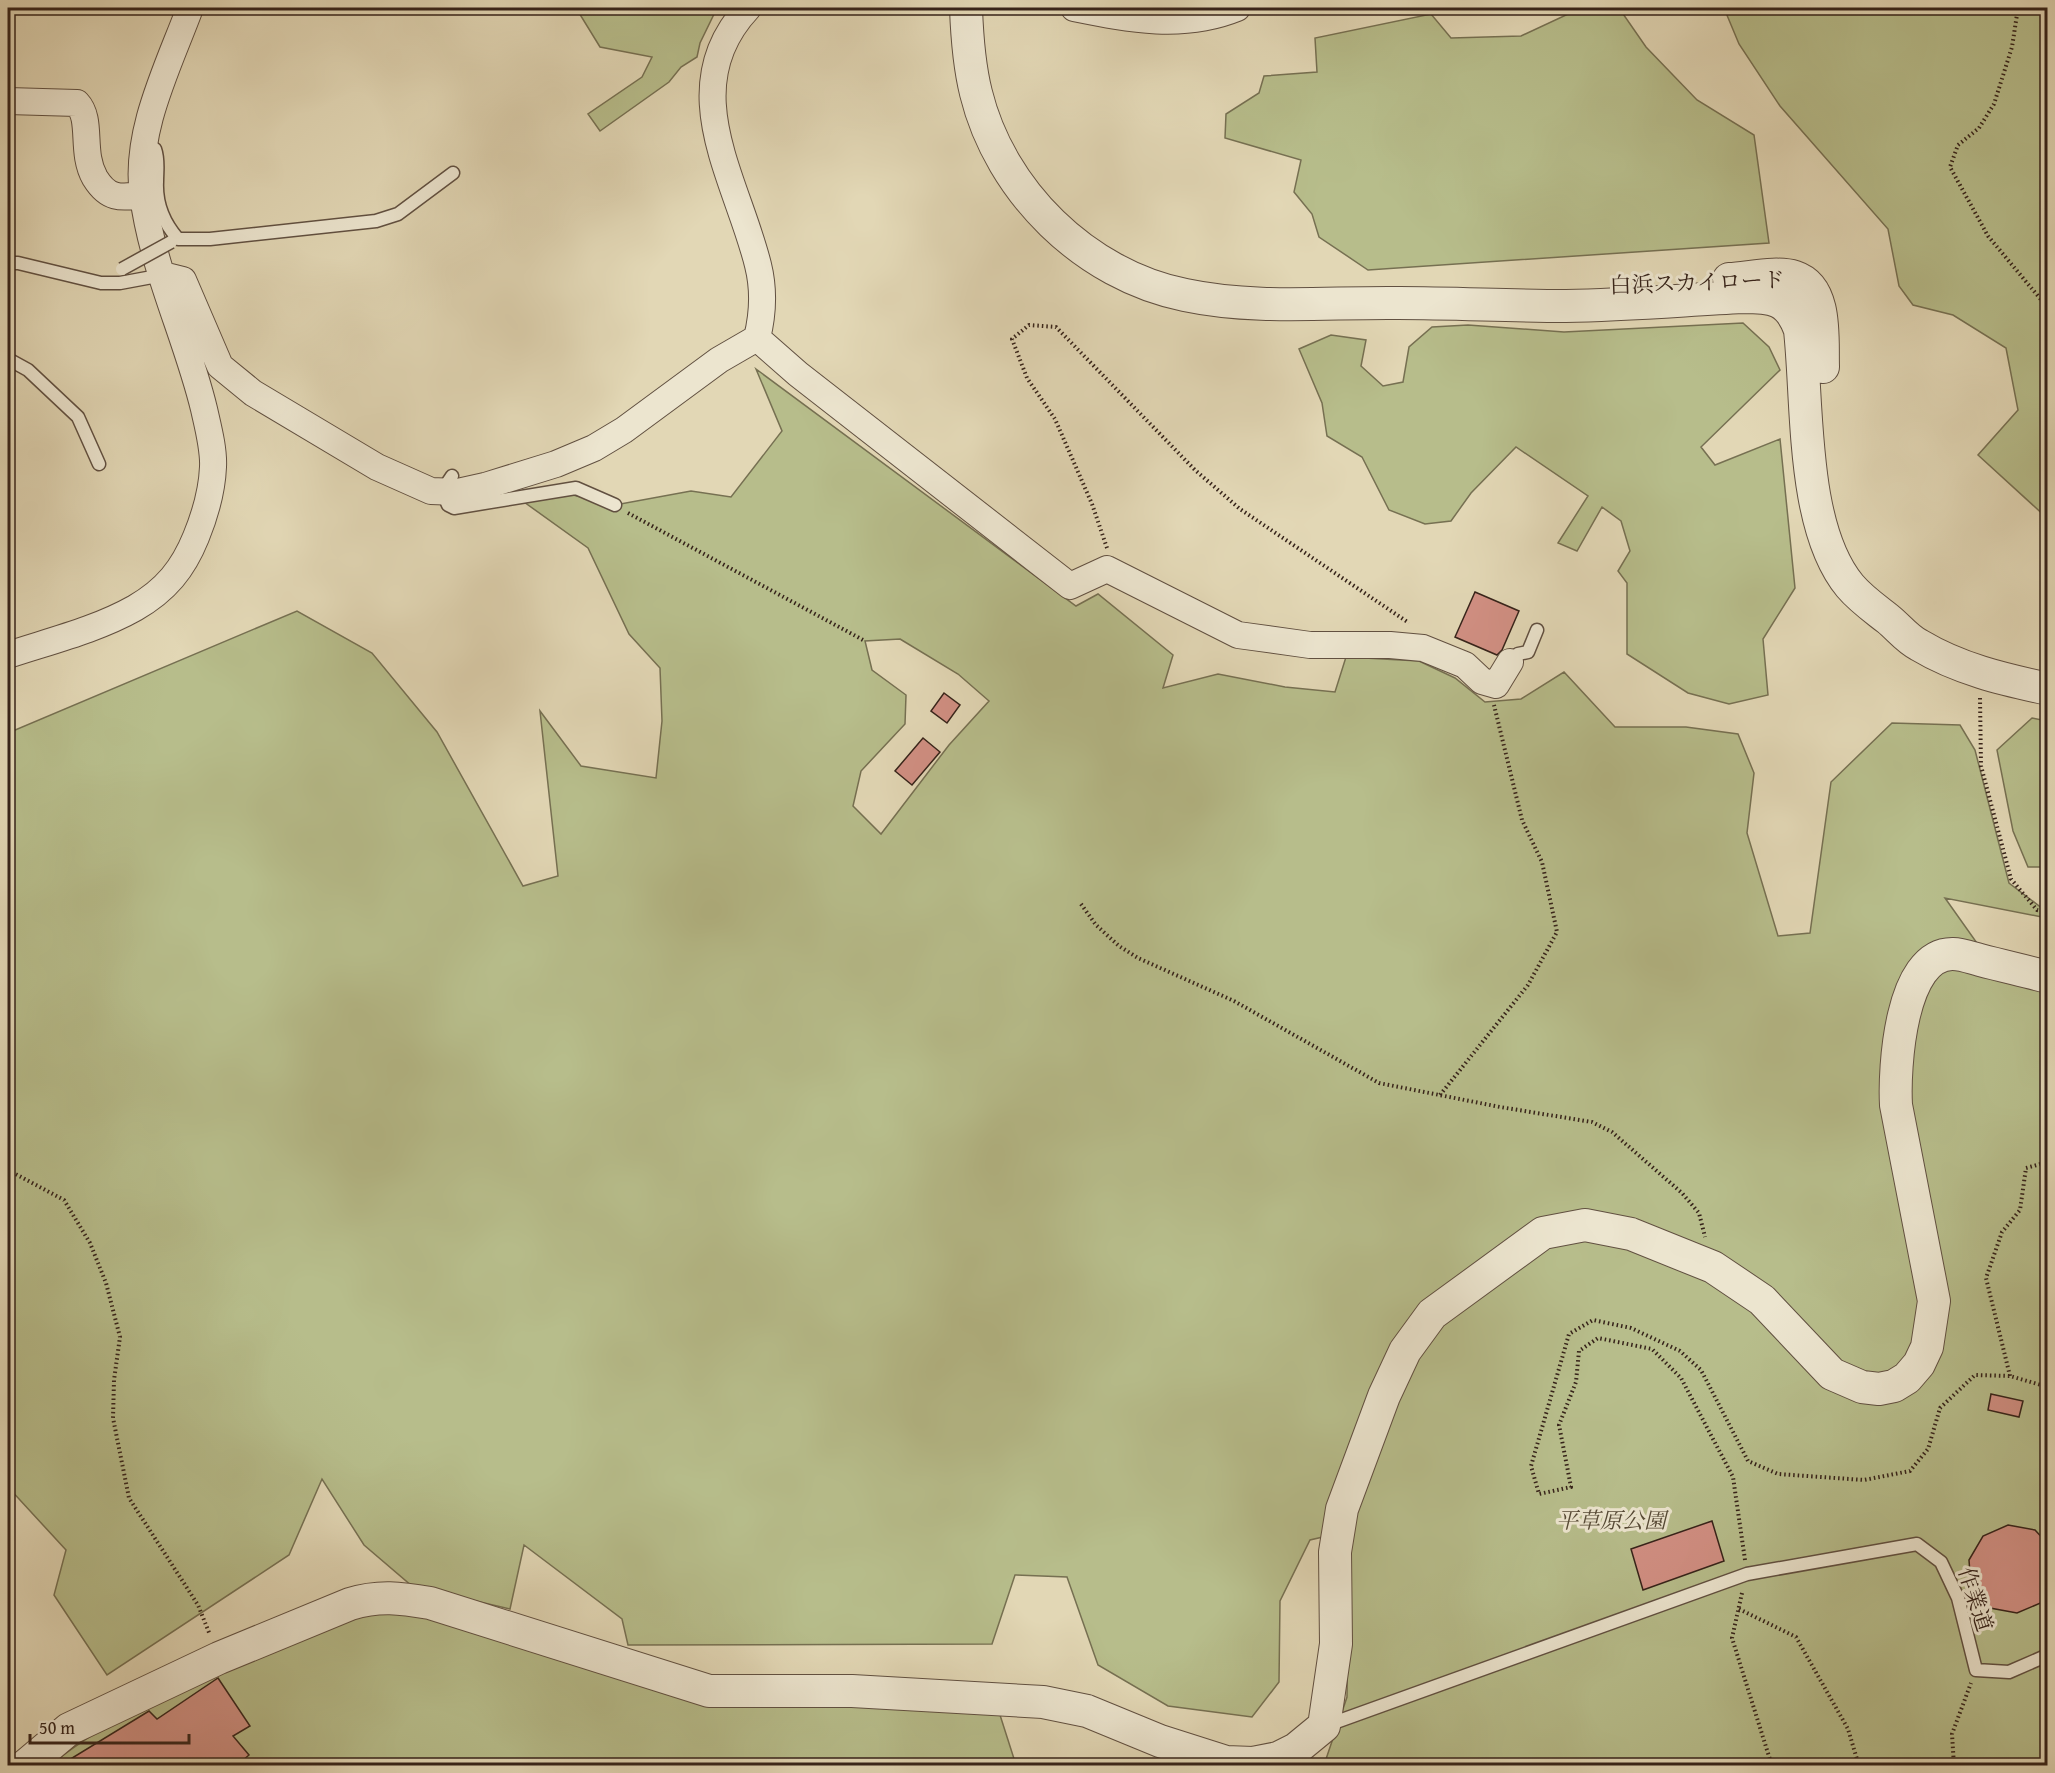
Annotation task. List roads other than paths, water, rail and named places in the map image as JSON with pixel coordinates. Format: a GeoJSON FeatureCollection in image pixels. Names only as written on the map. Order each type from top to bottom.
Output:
{"type":"FeatureCollection","features":[{"type":"Feature","properties":{"kind":"street"},"geometry":{"type":"LineString","coordinates":[[8,655],[102,623],[136,608],[166,586],[186,562],[209,498],[213,465],[208,429],[195,375],[163,275],[143,195],[144,144],[190,8]]}},
{"type":"Feature","properties":{"kind":"street"},"geometry":{"type":"LineString","coordinates":[[748,8],[731,26],[722,46],[714,69],[711,96],[715,127],[728,178],[758,266],[762,298],[757,338]]}},
{"type":"Feature","properties":{"kind":"street","name":"白浜スカイロード"},"geometry":{"type":"LineString","coordinates":[[966,8],[967,37],[976,94],[991,134],[1030,198],[1051,224],[1079,248],[1118,271],[1156,289],[1186,296],[1282,306],[1378,302],[1428,295],[1765,277],[1797,278],[1812,290],[1821,316],[1829,477],[1839,533],[1865,584],[1887,618],[1917,644],[1986,676],[2048,689]]}},
{"type":"Feature","properties":{"kind":"street"},"geometry":{"type":"LineString","coordinates":[[1074,8],[1112,16],[1172,22],[1215,17],[1237,8]]}},
{"type":"Feature","properties":{"kind":"street"},"geometry":{"type":"LineString","coordinates":[[8,101],[77,103],[85,116],[86,155],[102,190],[110,195],[143,195]]}},
{"type":"Feature","properties":{"kind":"street"},"geometry":{"type":"LineString","coordinates":[[163,275],[183,280],[215,358],[253,393],[377,467],[431,490],[447,483],[458,492],[485,486],[556,464],[594,448],[641,418],[719,360],[757,338]]}},
{"type":"Feature","properties":{"kind":"street"},"geometry":{"type":"LineString","coordinates":[[757,338],[798,374],[1070,586],[1107,569],[1238,634],[1310,645],[1390,645],[1423,648],[1465,665],[1482,681],[1496,685],[1510,662]]}},
{"type":"Feature","properties":{"kind":"street"},"geometry":{"type":"LineString","coordinates":[[25,1766],[69,1729],[219,1658],[372,1597],[390,1597],[430,1604],[709,1691],[852,1691],[1043,1702],[1087,1711],[1160,1742],[1226,1762],[1253,1763],[1278,1758],[1296,1749],[1324,1726],[1336,1644],[1335,1552],[1342,1509],[1384,1396],[1405,1351],[1432,1314],[1536,1238],[1563,1227],[1585,1225],[1631,1234],[1713,1267],[1762,1300],[1832,1374],[1846,1382],[1879,1389],[1894,1386],[1908,1378],[1919,1364],[1927,1347],[1934,1301],[1913,1204],[1896,1105],[1894,1074],[1904,1013],[1915,981],[1931,962],[1952,954],[2048,977]]}},
{"type":"Feature","properties":{"kind":"lane"},"geometry":{"type":"LineString","coordinates":[[144,144],[155,149],[158,158],[156,185],[159,207],[174,240]]}},
{"type":"Feature","properties":{"kind":"lane"},"geometry":{"type":"LineString","coordinates":[[101,283],[174,240],[210,239],[376,221],[398,214],[453,173]]}},
{"type":"Feature","properties":{"kind":"lane"},"geometry":{"type":"LineString","coordinates":[[8,263],[101,283],[120,283],[163,275]]}},
{"type":"Feature","properties":{"kind":"lane"},"geometry":{"type":"LineString","coordinates":[[8,359],[28,370],[78,417],[99,464]]}},
{"type":"Feature","properties":{"kind":"lane"},"geometry":{"type":"LineString","coordinates":[[447,483],[448,504],[454,508],[576,488],[615,505]]}},
{"type":"Feature","properties":{"kind":"lane"},"geometry":{"type":"LineString","coordinates":[[1510,662],[1518,654],[1528,652],[1538,630]]}},
{"type":"Feature","properties":{"kind":"lane","name":"作業道"},"geometry":{"type":"LineString","coordinates":[[1324,1726],[1747,1574],[1917,1544],[1941,1562],[1958,1598],[1976,1670],[2009,1672],[2048,1655]]}},
{"type":"Feature","properties":{"kind":"park label","name":"平草原公園"},"geometry":{"type":"Point","coordinates":[1611,1520]}}]}
